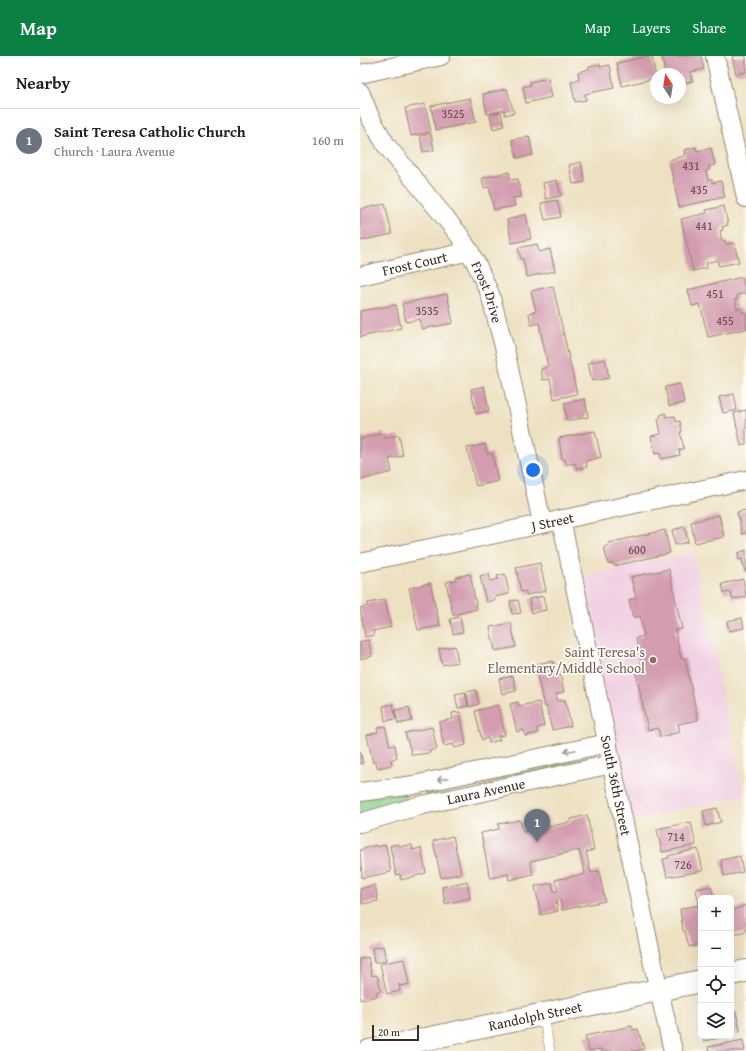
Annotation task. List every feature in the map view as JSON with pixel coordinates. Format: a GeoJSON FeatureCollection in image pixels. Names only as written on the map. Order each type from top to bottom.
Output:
{"type":"FeatureCollection","features":[{"type":"Feature","properties":{"kind":"main road"},"geometry":{"type":"LineString","coordinates":[[734,973],[746,971]]}},
{"type":"Feature","properties":{"kind":"main road","name":"Randolph Street"},"geometry":{"type":"LineString","coordinates":[[369,1051],[429,1045],[543,1014],[698,982]]}},
{"type":"Feature","properties":{"kind":"street"},"geometry":{"type":"LineString","coordinates":[[360,74],[441,56]]}},
{"type":"Feature","properties":{"kind":"street"},"geometry":{"type":"LineString","coordinates":[[715,56],[746,198]]}},
{"type":"Feature","properties":{"kind":"street","name":"Frost Drive"},"geometry":{"type":"LineString","coordinates":[[360,92],[370,117],[386,145],[460,236],[470,251],[484,279],[496,310],[542,523]]}},
{"type":"Feature","properties":{"kind":"street","name":"Frost Court"},"geometry":{"type":"LineString","coordinates":[[360,276],[470,251]]}},
{"type":"Feature","properties":{"kind":"street","name":"J Street"},"geometry":{"type":"LineString","coordinates":[[360,563],[746,480]]}},
{"type":"Feature","properties":{"kind":"street","name":"South 36th Street"},"geometry":{"type":"LineString","coordinates":[[562,519],[653,964],[660,989],[673,1051]]}},
{"type":"Feature","properties":{"kind":"street","name":"Laura Avenue"},"geometry":{"type":"LineString","coordinates":[[360,792],[414,785],[608,743]]}},
{"type":"Feature","properties":{"kind":"street","name":"Laura Avenue"},"geometry":{"type":"LineString","coordinates":[[360,823],[418,806],[612,764]]}},
{"type":"Feature","properties":{"kind":"street"},"geometry":{"type":"LineString","coordinates":[[414,785],[418,806]]}},
{"type":"Feature","properties":{"kind":"lane"},"geometry":{"type":"LineString","coordinates":[[543,1014],[550,1051]]}},
{"type":"Feature","properties":{"kind":"shaded area","name":"Saint Teresa's Elementary/Middle School"},"geometry":{"type":"Polygon","coordinates":[[[693,552],[744,796],[624,822],[574,578],[693,552]]]}},
{"type":"Feature","properties":{"kind":"green space"},"geometry":{"type":"Polygon","coordinates":[[[587,756],[590,761],[426,796],[426,790],[587,756]]]}},
{"type":"Feature","properties":{"kind":"green space"},"geometry":{"type":"Polygon","coordinates":[[[403,793],[407,798],[406,801],[360,816],[360,797],[403,793]]]}},
{"type":"Feature","properties":{"kind":"building"},"geometry":{"type":"Polygon","coordinates":[[[652,56],[654,68],[650,68],[650,79],[622,86],[617,63],[652,56]]]}},
{"type":"Feature","properties":{"kind":"building"},"geometry":{"type":"Polygon","coordinates":[[[662,56],[701,56],[704,69],[690,72],[692,81],[686,82],[686,68],[664,68],[662,56]]]}},
{"type":"Feature","properties":{"kind":"building"},"geometry":{"type":"Polygon","coordinates":[[[746,56],[746,72],[736,74],[732,57],[746,56]]]}},
{"type":"Feature","properties":{"kind":"building"},"geometry":{"type":"Polygon","coordinates":[[[600,64],[600,67],[610,65],[614,88],[585,94],[586,100],[575,102],[571,82],[579,80],[578,72],[589,69],[589,66],[600,64]]]}},
{"type":"Feature","properties":{"kind":"building"},"geometry":{"type":"Polygon","coordinates":[[[548,78],[552,97],[526,103],[523,87],[531,85],[530,82],[548,78]]]}},
{"type":"Feature","properties":{"kind":"building"},"geometry":{"type":"Polygon","coordinates":[[[507,89],[514,113],[505,115],[504,110],[487,114],[483,94],[507,89]]]}},
{"type":"Feature","properties":{"kind":"building"},"geometry":{"type":"Polygon","coordinates":[[[470,98],[476,122],[436,130],[431,106],[470,98]]]}},
{"type":"Feature","properties":{"kind":"building"},"geometry":{"type":"Polygon","coordinates":[[[425,104],[431,132],[411,136],[405,108],[425,104]]]}},
{"type":"Feature","properties":{"kind":"building"},"geometry":{"type":"Polygon","coordinates":[[[501,112],[504,126],[493,129],[490,115],[501,112]]]}},
{"type":"Feature","properties":{"kind":"building"},"geometry":{"type":"Polygon","coordinates":[[[431,134],[434,150],[423,152],[420,136],[431,134]]]}},
{"type":"Feature","properties":{"kind":"building"},"geometry":{"type":"Polygon","coordinates":[[[529,136],[533,155],[517,158],[512,140],[529,136]]]}},
{"type":"Feature","properties":{"kind":"building"},"geometry":{"type":"Polygon","coordinates":[[[696,147],[697,151],[711,148],[715,165],[709,166],[709,170],[706,171],[708,180],[712,180],[712,183],[721,181],[725,197],[679,207],[669,160],[685,156],[684,150],[696,147]]]}},
{"type":"Feature","properties":{"kind":"building"},"geometry":{"type":"Polygon","coordinates":[[[581,162],[585,182],[573,184],[569,165],[581,162]]]}},
{"type":"Feature","properties":{"kind":"building"},"geometry":{"type":"Polygon","coordinates":[[[509,172],[511,180],[518,179],[521,197],[513,198],[515,206],[494,210],[489,187],[484,188],[482,178],[509,172]]]}},
{"type":"Feature","properties":{"kind":"building"},"geometry":{"type":"Polygon","coordinates":[[[557,180],[561,196],[546,199],[543,183],[557,180]]]}},
{"type":"Feature","properties":{"kind":"building"},"geometry":{"type":"Polygon","coordinates":[[[557,200],[561,217],[545,220],[541,203],[557,200]]]}},
{"type":"Feature","properties":{"kind":"building"},"geometry":{"type":"Polygon","coordinates":[[[385,204],[392,234],[360,241],[360,209],[385,204]]]}},
{"type":"Feature","properties":{"kind":"building"},"geometry":{"type":"Polygon","coordinates":[[[724,206],[728,225],[722,227],[723,230],[720,231],[721,238],[722,241],[725,240],[726,244],[734,243],[739,262],[719,266],[717,260],[706,263],[707,268],[693,271],[681,219],[707,213],[706,210],[724,206]]]}},
{"type":"Feature","properties":{"kind":"building"},"geometry":{"type":"Polygon","coordinates":[[[526,214],[531,239],[512,243],[507,220],[526,214]]]}},
{"type":"Feature","properties":{"kind":"building"},"geometry":{"type":"Polygon","coordinates":[[[537,244],[539,252],[550,249],[555,271],[527,277],[523,259],[521,259],[518,248],[537,244]]]}},
{"type":"Feature","properties":{"kind":"building"},"geometry":{"type":"Polygon","coordinates":[[[742,277],[746,293],[737,295],[738,299],[735,299],[737,309],[741,308],[742,313],[746,312],[746,329],[708,337],[700,304],[692,306],[688,290],[742,277]]]}},
{"type":"Feature","properties":{"kind":"building"},"geometry":{"type":"Polygon","coordinates":[[[553,286],[577,394],[554,399],[550,379],[543,380],[541,369],[548,367],[539,323],[531,325],[529,313],[536,311],[531,291],[553,286]]]}},
{"type":"Feature","properties":{"kind":"building"},"geometry":{"type":"Polygon","coordinates":[[[447,294],[453,323],[422,329],[420,319],[406,322],[402,304],[447,294]]]}},
{"type":"Feature","properties":{"kind":"building"},"geometry":{"type":"Polygon","coordinates":[[[396,305],[401,328],[360,337],[360,311],[396,305]]]}},
{"type":"Feature","properties":{"kind":"building"},"geometry":{"type":"Polygon","coordinates":[[[605,359],[609,378],[592,381],[588,363],[605,359]]]}},
{"type":"Feature","properties":{"kind":"building"},"geometry":{"type":"Polygon","coordinates":[[[680,384],[684,403],[669,406],[665,387],[680,384]]]}},
{"type":"Feature","properties":{"kind":"building"},"geometry":{"type":"Polygon","coordinates":[[[484,386],[489,411],[476,414],[471,389],[484,386]]]}},
{"type":"Feature","properties":{"kind":"building"},"geometry":{"type":"Polygon","coordinates":[[[734,394],[737,410],[723,413],[719,397],[734,394]]]}},
{"type":"Feature","properties":{"kind":"building"},"geometry":{"type":"Polygon","coordinates":[[[585,399],[588,417],[567,421],[564,403],[585,399]]]}},
{"type":"Feature","properties":{"kind":"building"},"geometry":{"type":"Polygon","coordinates":[[[746,410],[746,444],[741,446],[734,413],[746,410]]]}},
{"type":"Feature","properties":{"kind":"building"},"geometry":{"type":"Polygon","coordinates":[[[665,413],[666,417],[675,416],[676,422],[680,421],[682,432],[680,432],[684,449],[679,450],[680,455],[661,459],[660,453],[655,454],[651,436],[661,434],[658,419],[661,419],[660,415],[665,413]]]}},
{"type":"Feature","properties":{"kind":"building"},"geometry":{"type":"Polygon","coordinates":[[[595,431],[601,457],[586,461],[587,467],[577,469],[575,463],[566,465],[565,459],[562,460],[559,438],[595,431]]]}},
{"type":"Feature","properties":{"kind":"building"},"geometry":{"type":"Polygon","coordinates":[[[384,433],[385,438],[399,435],[403,456],[389,459],[392,472],[360,480],[360,439],[384,433]]]}},
{"type":"Feature","properties":{"kind":"building"},"geometry":{"type":"Polygon","coordinates":[[[485,444],[487,454],[492,453],[498,481],[476,486],[467,448],[485,444]]]}},
{"type":"Feature","properties":{"kind":"building"},"geometry":{"type":"Polygon","coordinates":[[[746,510],[746,533],[742,534],[737,512],[746,510]]]}},
{"type":"Feature","properties":{"kind":"building"},"geometry":{"type":"Polygon","coordinates":[[[719,515],[724,537],[695,543],[691,522],[719,515]]]}},
{"type":"Feature","properties":{"kind":"building"},"geometry":{"type":"Polygon","coordinates":[[[685,527],[688,542],[675,545],[672,530],[685,527]]]}},
{"type":"Feature","properties":{"kind":"building"},"geometry":{"type":"Polygon","coordinates":[[[665,530],[670,553],[614,566],[613,563],[608,564],[604,547],[609,545],[608,543],[665,530]]]}},
{"type":"Feature","properties":{"kind":"building"},"geometry":{"type":"Polygon","coordinates":[[[746,550],[745,572],[742,559],[739,560],[738,553],[746,550]]]}},
{"type":"Feature","properties":{"kind":"building"},"geometry":{"type":"Polygon","coordinates":[[[540,563],[546,591],[526,595],[526,591],[521,592],[516,568],[540,563]]]}},
{"type":"Feature","properties":{"kind":"building"},"geometry":{"type":"Polygon","coordinates":[[[669,569],[682,629],[675,630],[681,659],[685,658],[698,720],[678,724],[680,732],[660,737],[658,728],[648,730],[635,669],[642,668],[636,638],[644,636],[640,616],[633,618],[629,600],[636,598],[631,577],[669,569]]]}},
{"type":"Feature","properties":{"kind":"building"},"geometry":{"type":"Polygon","coordinates":[[[470,574],[477,609],[453,615],[446,582],[456,580],[456,577],[470,574]]]}},
{"type":"Feature","properties":{"kind":"building"},"geometry":{"type":"Polygon","coordinates":[[[489,574],[490,581],[498,579],[497,576],[505,574],[509,594],[494,597],[495,600],[486,602],[480,576],[489,574]]]}},
{"type":"Feature","properties":{"kind":"building"},"geometry":{"type":"Polygon","coordinates":[[[743,579],[746,597],[732,599],[731,592],[724,593],[722,584],[743,579]]]}},
{"type":"Feature","properties":{"kind":"building"},"geometry":{"type":"Polygon","coordinates":[[[430,583],[440,626],[418,630],[409,588],[430,583]]]}},
{"type":"Feature","properties":{"kind":"building"},"geometry":{"type":"Polygon","coordinates":[[[543,596],[546,610],[532,613],[529,599],[543,596]]]}},
{"type":"Feature","properties":{"kind":"building"},"geometry":{"type":"Polygon","coordinates":[[[385,600],[391,627],[373,631],[374,635],[365,637],[360,608],[368,606],[368,603],[385,600]]]}},
{"type":"Feature","properties":{"kind":"building"},"geometry":{"type":"Polygon","coordinates":[[[518,600],[521,613],[512,614],[510,601],[518,600]]]}},
{"type":"Feature","properties":{"kind":"building"},"geometry":{"type":"Polygon","coordinates":[[[460,617],[463,632],[453,634],[450,619],[460,617]]]}},
{"type":"Feature","properties":{"kind":"building"},"geometry":{"type":"Polygon","coordinates":[[[742,618],[744,628],[729,631],[727,621],[742,618]]]}},
{"type":"Feature","properties":{"kind":"building"},"geometry":{"type":"Polygon","coordinates":[[[511,623],[516,647],[495,651],[490,627],[511,623]]]}},
{"type":"Feature","properties":{"kind":"building"},"geometry":{"type":"Polygon","coordinates":[[[368,640],[372,656],[360,659],[360,642],[368,640]]]}},
{"type":"Feature","properties":{"kind":"building"},"geometry":{"type":"Polygon","coordinates":[[[455,646],[458,662],[442,665],[439,649],[455,646]]]}},
{"type":"Feature","properties":{"kind":"building"},"geometry":{"type":"Polygon","coordinates":[[[553,661],[555,666],[558,665],[564,692],[556,694],[558,701],[565,700],[571,726],[552,730],[546,706],[544,706],[536,670],[538,670],[537,664],[553,661]]]}},
{"type":"Feature","properties":{"kind":"building"},"geometry":{"type":"Polygon","coordinates":[[[513,676],[516,691],[502,694],[499,679],[513,676]]]}},
{"type":"Feature","properties":{"kind":"building"},"geometry":{"type":"Polygon","coordinates":[[[476,690],[479,704],[469,707],[466,692],[476,690]]]}},
{"type":"Feature","properties":{"kind":"building"},"geometry":{"type":"Polygon","coordinates":[[[465,692],[468,706],[458,708],[455,694],[465,692]]]}},
{"type":"Feature","properties":{"kind":"building"},"geometry":{"type":"Polygon","coordinates":[[[518,702],[519,706],[539,702],[544,726],[537,728],[538,733],[525,736],[524,730],[517,732],[510,704],[518,702]]]}},
{"type":"Feature","properties":{"kind":"building"},"geometry":{"type":"Polygon","coordinates":[[[393,704],[396,719],[385,721],[383,706],[393,704]]]}},
{"type":"Feature","properties":{"kind":"building"},"geometry":{"type":"Polygon","coordinates":[[[498,705],[505,735],[498,736],[500,740],[489,743],[488,738],[482,740],[475,711],[498,705]]]}},
{"type":"Feature","properties":{"kind":"building"},"geometry":{"type":"Polygon","coordinates":[[[409,707],[412,721],[398,724],[395,710],[409,707]]]}},
{"type":"Feature","properties":{"kind":"building"},"geometry":{"type":"Polygon","coordinates":[[[460,712],[466,745],[454,748],[453,744],[444,746],[439,722],[453,719],[452,713],[460,712]]]}},
{"type":"Feature","properties":{"kind":"building"},"geometry":{"type":"Polygon","coordinates":[[[385,726],[390,746],[395,745],[397,757],[391,760],[392,765],[377,768],[376,762],[373,763],[367,735],[378,732],[377,728],[385,726]]]}},
{"type":"Feature","properties":{"kind":"building"},"geometry":{"type":"Polygon","coordinates":[[[432,727],[437,749],[429,751],[430,753],[412,755],[405,733],[432,727]]]}},
{"type":"Feature","properties":{"kind":"building"},"geometry":{"type":"Polygon","coordinates":[[[360,751],[363,763],[360,764],[360,751]]]}},
{"type":"Feature","properties":{"kind":"building"},"geometry":{"type":"Polygon","coordinates":[[[717,808],[721,822],[706,826],[703,811],[717,808]]]}},
{"type":"Feature","properties":{"kind":"building"},"geometry":{"type":"Polygon","coordinates":[[[587,815],[594,850],[586,852],[591,873],[599,871],[605,901],[562,910],[560,900],[556,901],[558,911],[541,915],[535,886],[552,883],[554,892],[558,891],[555,880],[585,874],[579,850],[530,861],[533,874],[509,880],[508,874],[490,878],[481,833],[499,829],[498,824],[520,820],[523,832],[571,822],[571,819],[587,815]]]}},
{"type":"Feature","properties":{"kind":"building"},"geometry":{"type":"Polygon","coordinates":[[[691,822],[696,845],[662,852],[657,829],[691,822]]]}},
{"type":"Feature","properties":{"kind":"building"},"geometry":{"type":"Polygon","coordinates":[[[453,836],[461,873],[441,878],[433,841],[453,836]]]}},
{"type":"Feature","properties":{"kind":"building"},"geometry":{"type":"Polygon","coordinates":[[[398,844],[399,846],[412,845],[413,850],[421,848],[426,873],[401,880],[400,874],[396,875],[390,846],[398,844]]]}},
{"type":"Feature","properties":{"kind":"building"},"geometry":{"type":"Polygon","coordinates":[[[376,845],[376,847],[386,845],[391,872],[362,878],[360,850],[376,845]]]}},
{"type":"Feature","properties":{"kind":"building"},"geometry":{"type":"Polygon","coordinates":[[[698,849],[703,871],[667,877],[663,859],[669,858],[668,856],[698,849]]]}},
{"type":"Feature","properties":{"kind":"building"},"geometry":{"type":"Polygon","coordinates":[[[740,856],[743,872],[724,876],[721,860],[740,856]]]}},
{"type":"Feature","properties":{"kind":"building"},"geometry":{"type":"Polygon","coordinates":[[[467,881],[470,898],[445,904],[442,887],[467,881]]]}},
{"type":"Feature","properties":{"kind":"building"},"geometry":{"type":"Polygon","coordinates":[[[375,885],[378,901],[362,904],[360,889],[375,885]]]}},
{"type":"Feature","properties":{"kind":"building"},"geometry":{"type":"Polygon","coordinates":[[[711,886],[713,895],[698,895],[698,900],[696,889],[711,886]]]}},
{"type":"Feature","properties":{"kind":"building"},"geometry":{"type":"Polygon","coordinates":[[[698,905],[698,946],[689,947],[685,931],[683,931],[680,909],[698,905]]]}},
{"type":"Feature","properties":{"kind":"building"},"geometry":{"type":"Polygon","coordinates":[[[746,905],[746,931],[743,933],[734,934],[734,910],[746,905]]]}},
{"type":"Feature","properties":{"kind":"building"},"geometry":{"type":"Polygon","coordinates":[[[383,946],[386,961],[374,963],[372,948],[383,946]]]}},
{"type":"Feature","properties":{"kind":"building"},"geometry":{"type":"Polygon","coordinates":[[[368,957],[372,976],[377,975],[381,990],[376,992],[377,996],[360,1000],[360,959],[368,957]]]}},
{"type":"Feature","properties":{"kind":"building"},"geometry":{"type":"Polygon","coordinates":[[[404,959],[409,984],[401,986],[399,984],[400,991],[387,994],[380,964],[404,959]]]}},
{"type":"Feature","properties":{"kind":"building"},"geometry":{"type":"Polygon","coordinates":[[[734,1012],[736,1012],[740,1031],[734,1032],[734,1012]]]}},
{"type":"Feature","properties":{"kind":"building"},"geometry":{"type":"Polygon","coordinates":[[[632,1026],[633,1030],[638,1029],[644,1049],[634,1051],[601,1051],[601,1049],[589,1051],[585,1036],[632,1026]]]}},
{"type":"Feature","properties":{"kind":"building"},"geometry":{"type":"Polygon","coordinates":[[[704,1039],[714,1039],[704,1041],[704,1039]]]}},
{"type":"Feature","properties":{"kind":"building"},"geometry":{"type":"Polygon","coordinates":[[[743,1040],[745,1051],[709,1051],[708,1047],[743,1040]]]}},
{"type":"Feature","properties":{"kind":"place","name":"Saint Teresa's Elementary/Middle School"},"geometry":{"type":"Point","coordinates":[653,660]}},
{"type":"Feature","properties":{"kind":"place","name":"Saint Teresa Catholic Church"},"geometry":{"type":"Point","coordinates":[537,842]}}]}
